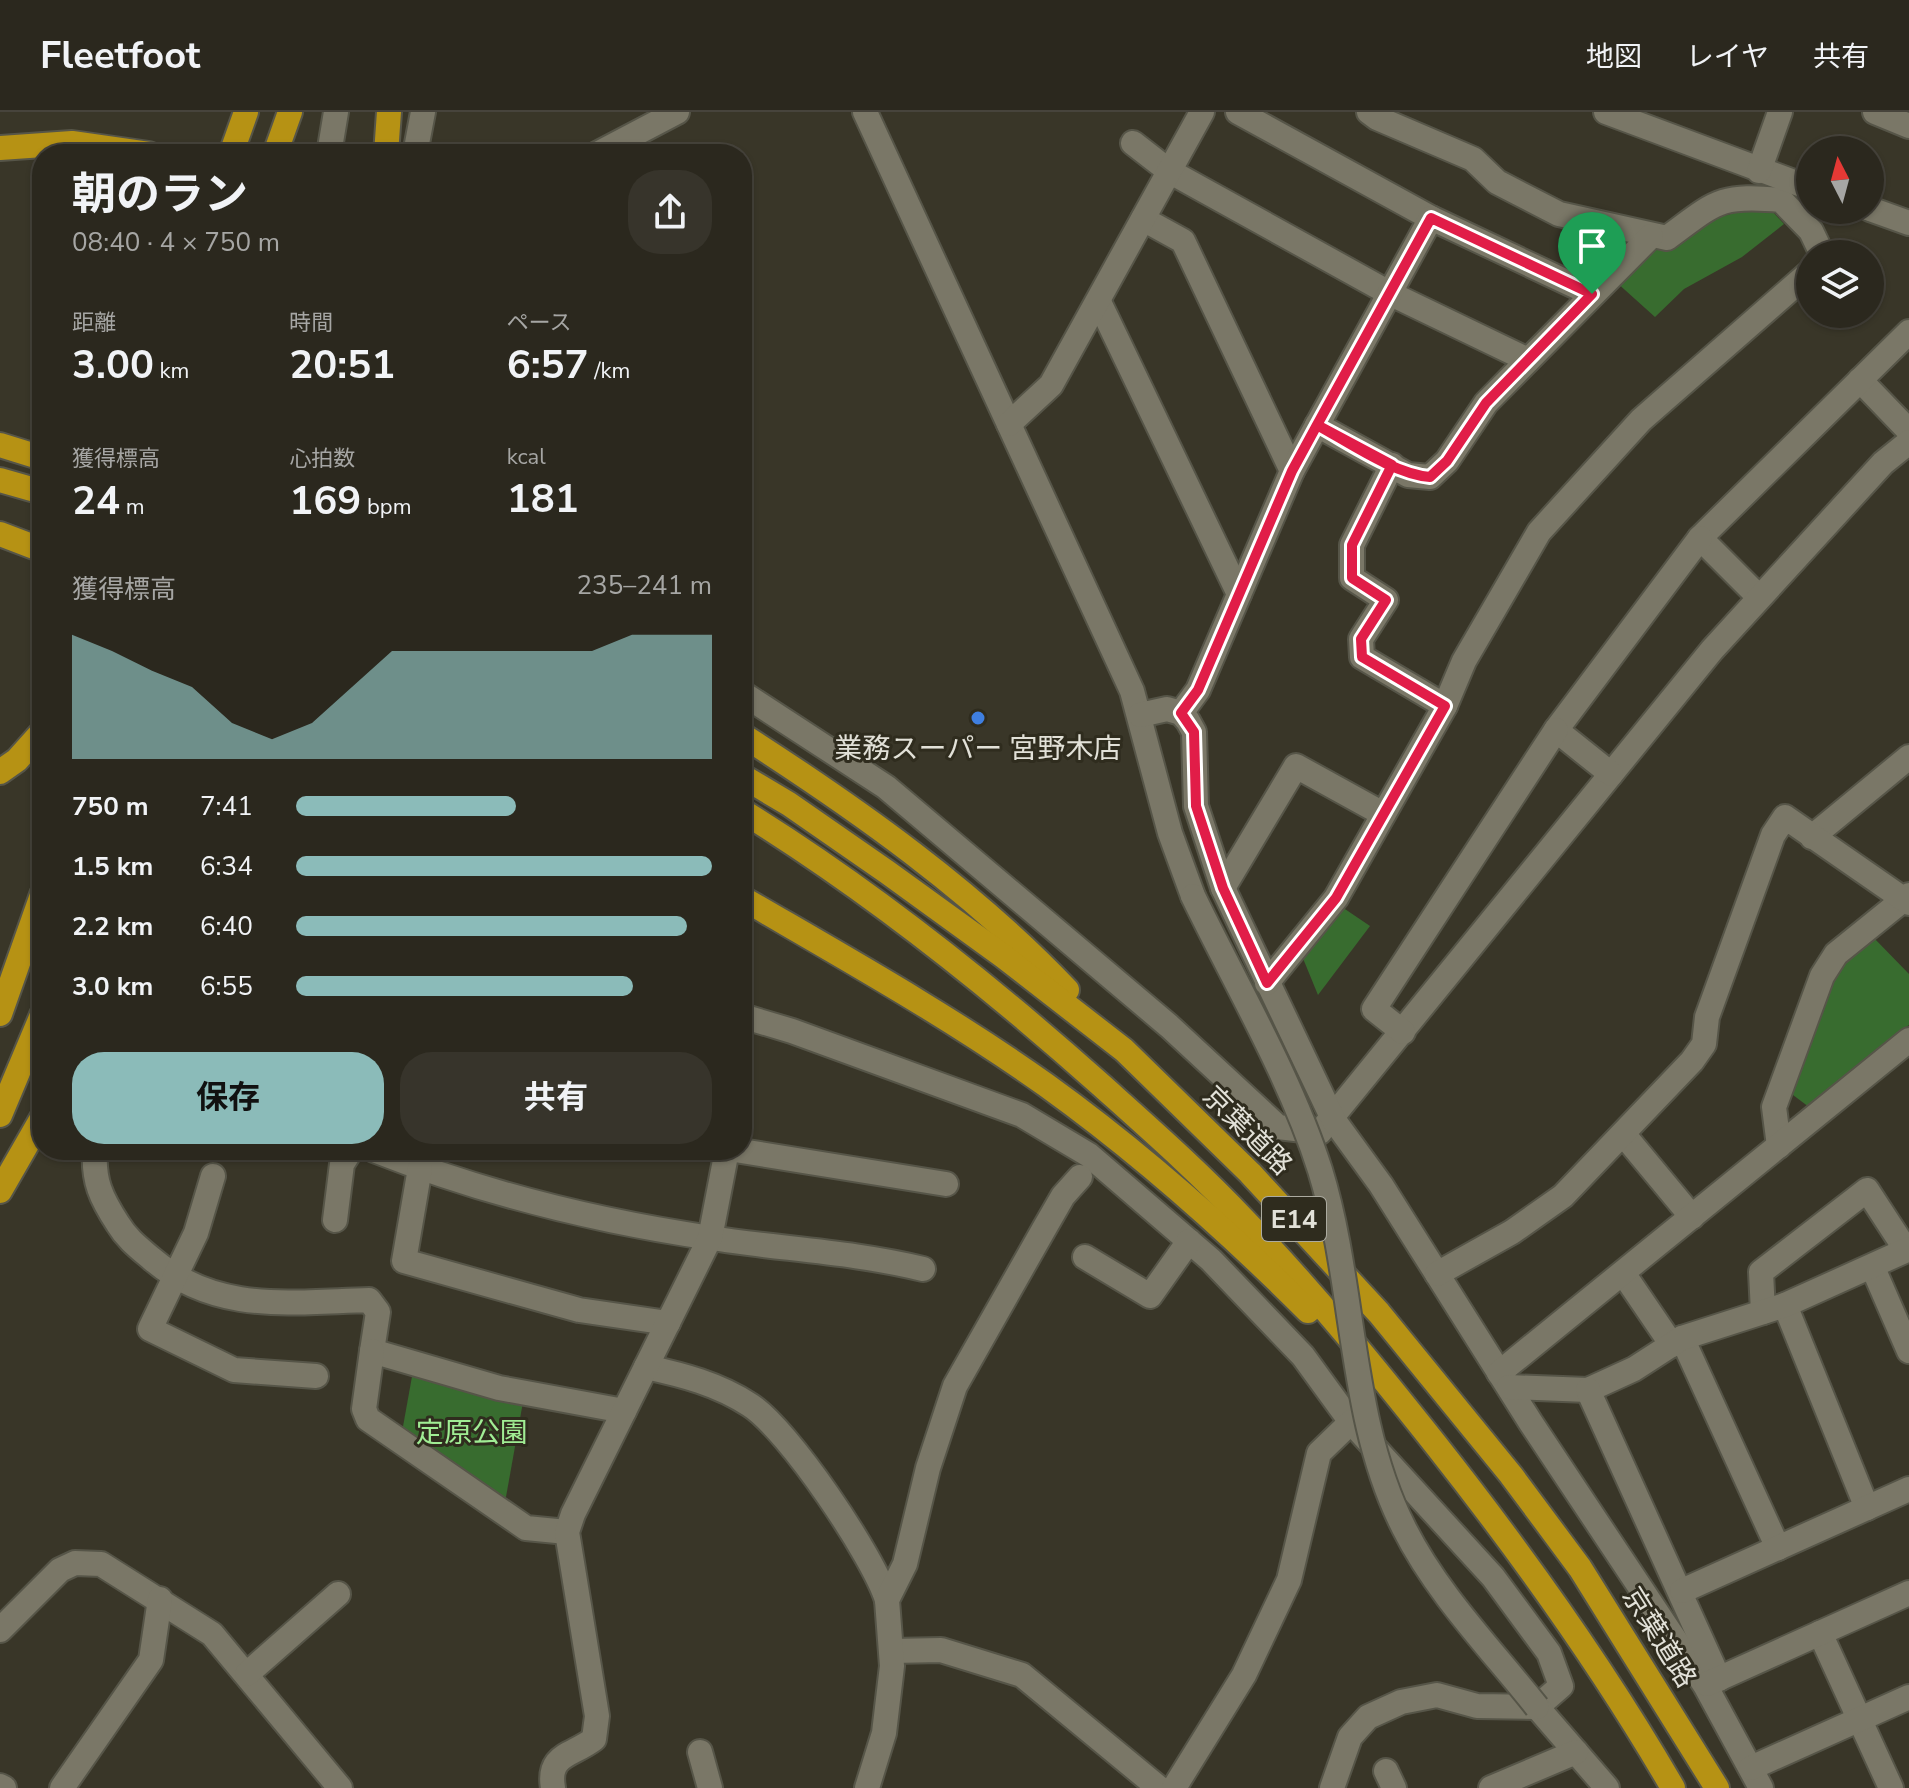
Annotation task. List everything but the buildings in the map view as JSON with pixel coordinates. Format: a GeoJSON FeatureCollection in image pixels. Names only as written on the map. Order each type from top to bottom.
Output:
{"type":"FeatureCollection","features":[{"type":"Feature","properties":{"kind":"highway"},"geometry":{"type":"LineString","coordinates":[[235,144],[246,112]]}},
{"type":"Feature","properties":{"kind":"highway"},"geometry":{"type":"LineString","coordinates":[[279,144],[290,112]]}},
{"type":"Feature","properties":{"kind":"highway"},"geometry":{"type":"LineString","coordinates":[[387,144],[389,112]]}},
{"type":"Feature","properties":{"kind":"highway"},"geometry":{"type":"LineString","coordinates":[[58,144],[79,144]]}},
{"type":"Feature","properties":{"kind":"highway"},"geometry":{"type":"LineString","coordinates":[[0,148],[32,146]]}},
{"type":"Feature","properties":{"kind":"highway"},"geometry":{"type":"LineString","coordinates":[[0,445],[32,455]]}},
{"type":"Feature","properties":{"kind":"highway"},"geometry":{"type":"LineString","coordinates":[[0,480],[32,489]]}},
{"type":"Feature","properties":{"kind":"highway"},"geometry":{"type":"LineString","coordinates":[[0,534],[32,546]]}},
{"type":"Feature","properties":{"kind":"highway"},"geometry":{"type":"LineString","coordinates":[[752,742],[871,823],[965,894],[1039,961],[1124,1050]]}},
{"type":"Feature","properties":{"kind":"highway"},"geometry":{"type":"LineString","coordinates":[[0,772],[17,760],[32,743]]}},
{"type":"Feature","properties":{"kind":"highway","name":"京葉道路"},"geometry":{"type":"LineString","coordinates":[[752,782],[887,872],[1003,956],[1124,1050],[1299,1225],[1443,1388],[1580,1568],[1717,1788]]}},
{"type":"Feature","properties":{"kind":"highway","name":"E14"},"geometry":{"type":"LineString","coordinates":[[752,818],[841,878],[987,987],[1163,1140],[1244,1219],[1319,1302],[1411,1414],[1545,1588],[1673,1788]]}},
{"type":"Feature","properties":{"kind":"highway"},"geometry":{"type":"LineString","coordinates":[[752,904],[970,1033],[1096,1123],[1238,1245],[1411,1414]]}},
{"type":"Feature","properties":{"kind":"highway"},"geometry":{"type":"LineString","coordinates":[[0,1014],[32,923]]}},
{"type":"Feature","properties":{"kind":"highway"},"geometry":{"type":"LineString","coordinates":[[0,1115],[32,1039]]}},
{"type":"Feature","properties":{"kind":"highway"},"geometry":{"type":"LineString","coordinates":[[0,1191],[32,1135]]}},
{"type":"Feature","properties":{"kind":"street"},"geometry":{"type":"LineString","coordinates":[[331,144],[336,112]]}},
{"type":"Feature","properties":{"kind":"street"},"geometry":{"type":"LineString","coordinates":[[417,144],[423,112]]}},
{"type":"Feature","properties":{"kind":"street"},"geometry":{"type":"LineString","coordinates":[[616,144],[677,112]]}},
{"type":"Feature","properties":{"kind":"street"},"geometry":{"type":"LineString","coordinates":[[865,112],[1132,691],[1170,833],[1193,896],[1301,1117],[1331,1214],[1369,1422],[1380,1465],[1404,1528],[1455,1605],[1607,1788]]}},
{"type":"Feature","properties":{"kind":"street"},"geometry":{"type":"LineString","coordinates":[[1009,424],[1051,385],[1202,112]]}},
{"type":"Feature","properties":{"kind":"street"},"geometry":{"type":"LineString","coordinates":[[1238,112],[1431,218],[1592,294]]}},
{"type":"Feature","properties":{"kind":"street"},"geometry":{"type":"LineString","coordinates":[[1369,112],[1473,159],[1497,182],[1559,214],[1667,238],[1716,202],[1747,197],[1781,200],[1811,231],[1815,240]]}},
{"type":"Feature","properties":{"kind":"street"},"geometry":{"type":"LineString","coordinates":[[1606,112],[1796,183]]}},
{"type":"Feature","properties":{"kind":"street"},"geometry":{"type":"LineString","coordinates":[[1759,171],[1780,112]]}},
{"type":"Feature","properties":{"kind":"street"},"geometry":{"type":"LineString","coordinates":[[1875,112],[1909,126]]}},
{"type":"Feature","properties":{"kind":"street"},"geometry":{"type":"LineString","coordinates":[[1133,143],[1169,171],[1391,294],[1528,360]]}},
{"type":"Feature","properties":{"kind":"street"},"geometry":{"type":"LineString","coordinates":[[1884,214],[1909,223]]}},
{"type":"Feature","properties":{"kind":"street"},"geometry":{"type":"LineString","coordinates":[[1181,713],[1198,690],[1292,471],[1431,218]]}},
{"type":"Feature","properties":{"kind":"street"},"geometry":{"type":"LineString","coordinates":[[1143,219],[1183,241],[1292,471]]}},
{"type":"Feature","properties":{"kind":"street"},"geometry":{"type":"LineString","coordinates":[[1317,425],[1408,475],[1430,477],[1447,461],[1486,403],[1651,236]]}},
{"type":"Feature","properties":{"kind":"street"},"geometry":{"type":"LineString","coordinates":[[1267,983],[1336,898],[1445,706],[1464,661],[1539,532],[1641,420],[1796,284]]}},
{"type":"Feature","properties":{"kind":"street"},"geometry":{"type":"LineString","coordinates":[[1099,302],[1239,594]]}},
{"type":"Feature","properties":{"kind":"street"},"geometry":{"type":"LineString","coordinates":[[1403,1032],[1374,1009],[1556,730],[1700,538],[1909,332]]}},
{"type":"Feature","properties":{"kind":"street"},"geometry":{"type":"LineString","coordinates":[[1860,380],[1909,431]]}},
{"type":"Feature","properties":{"kind":"street"},"geometry":{"type":"LineString","coordinates":[[752,700],[886,787],[1169,1026],[1278,1127],[1320,1132],[1712,650],[1883,463],[1909,442]]}},
{"type":"Feature","properties":{"kind":"street"},"geometry":{"type":"LineString","coordinates":[[1392,465],[1352,545],[1352,578],[1386,600],[1361,639],[1362,657],[1445,706]]}},
{"type":"Feature","properties":{"kind":"street"},"geometry":{"type":"LineString","coordinates":[[1700,538],[1759,597]]}},
{"type":"Feature","properties":{"kind":"street"},"geometry":{"type":"LineString","coordinates":[[1140,715],[1167,709],[1181,713],[1194,732],[1196,806],[1223,888],[1333,1119],[1381,1185],[1504,1380],[1712,1682]]}},
{"type":"Feature","properties":{"kind":"street"},"geometry":{"type":"LineString","coordinates":[[1556,730],[1611,774]]}},
{"type":"Feature","properties":{"kind":"street"},"geometry":{"type":"LineString","coordinates":[[1812,837],[1909,757]]}},
{"type":"Feature","properties":{"kind":"street"},"geometry":{"type":"LineString","coordinates":[[1223,888],[1296,766],[1383,814]]}},
{"type":"Feature","properties":{"kind":"street"},"geometry":{"type":"LineString","coordinates":[[1437,1274],[1512,1232],[1563,1196],[1624,1135],[1704,1044],[1707,1017],[1773,835],[1785,817],[1907,899],[1836,954],[1822,976],[1774,1107],[1779,1146]]}},
{"type":"Feature","properties":{"kind":"street"},"geometry":{"type":"LineString","coordinates":[[752,1019],[1022,1115],[1089,1155],[1189,1241],[1303,1356],[1351,1422],[1493,1577],[1549,1653],[1561,1686],[1537,1707],[1477,1706],[1437,1695],[1401,1702],[1368,1717],[1350,1737],[1332,1788]]}},
{"type":"Feature","properties":{"kind":"street"},"geometry":{"type":"LineString","coordinates":[[1504,1380],[1623,1273],[1909,1040]]}},
{"type":"Feature","properties":{"kind":"street"},"geometry":{"type":"LineString","coordinates":[[1624,1135],[1692,1217]]}},
{"type":"Feature","properties":{"kind":"street"},"geometry":{"type":"LineString","coordinates":[[752,1153],[946,1184]]}},
{"type":"Feature","properties":{"kind":"street"},"geometry":{"type":"LineString","coordinates":[[95,1160],[99,1194],[126,1237],[174,1278],[199,1290],[261,1302],[369,1300],[378,1312],[364,1409],[368,1419],[526,1528],[567,1532]]}},
{"type":"Feature","properties":{"kind":"street"},"geometry":{"type":"LineString","coordinates":[[335,1220],[345,1160]]}},
{"type":"Feature","properties":{"kind":"street"},"geometry":{"type":"LineString","coordinates":[[400,1160],[564,1212],[710,1238],[923,1269]]}},
{"type":"Feature","properties":{"kind":"street"},"geometry":{"type":"LineString","coordinates":[[553,1788],[551,1775],[554,1765],[563,1756],[594,1739],[597,1716],[567,1532],[710,1238],[725,1160]]}},
{"type":"Feature","properties":{"kind":"street"},"geometry":{"type":"LineString","coordinates":[[420,1168],[404,1261],[579,1310],[668,1323]]}},
{"type":"Feature","properties":{"kind":"street"},"geometry":{"type":"LineString","coordinates":[[213,1176],[196,1233],[150,1329],[234,1370],[316,1376]]}},
{"type":"Feature","properties":{"kind":"street"},"geometry":{"type":"LineString","coordinates":[[887,1600],[905,1564],[928,1468],[955,1386],[1063,1196],[1080,1177]]}},
{"type":"Feature","properties":{"kind":"street"},"geometry":{"type":"LineString","coordinates":[[1504,1380],[1588,1390],[1634,1369],[1677,1341],[1774,1309],[1908,1250],[1867,1190],[1761,1272],[1774,1309],[1867,1508]]}},
{"type":"Feature","properties":{"kind":"street"},"geometry":{"type":"LineString","coordinates":[[1085,1257],[1150,1296],[1189,1241]]}},
{"type":"Feature","properties":{"kind":"street"},"geometry":{"type":"LineString","coordinates":[[1873,1268],[1909,1351]]}},
{"type":"Feature","properties":{"kind":"street"},"geometry":{"type":"LineString","coordinates":[[1623,1273],[1677,1341],[1778,1548]]}},
{"type":"Feature","properties":{"kind":"street"},"geometry":{"type":"LineString","coordinates":[[372,1351],[499,1388],[624,1411]]}},
{"type":"Feature","properties":{"kind":"street"},"geometry":{"type":"LineString","coordinates":[[646,1367],[697,1379],[752,1405],[834,1504],[882,1584],[887,1600],[892,1651],[884,1733],[867,1788]]}},
{"type":"Feature","properties":{"kind":"street"},"geometry":{"type":"LineString","coordinates":[[1588,1390],[1682,1591],[1712,1682],[1756,1778],[1860,1719],[1909,1697]]}},
{"type":"Feature","properties":{"kind":"street"},"geometry":{"type":"LineString","coordinates":[[1174,1788],[1244,1675],[1289,1580],[1319,1453],[1351,1422]]}},
{"type":"Feature","properties":{"kind":"street"},"geometry":{"type":"LineString","coordinates":[[1682,1591],[1909,1489]]}},
{"type":"Feature","properties":{"kind":"street"},"geometry":{"type":"LineString","coordinates":[[0,1630],[60,1570],[75,1563],[101,1564],[212,1634],[340,1788]]}},
{"type":"Feature","properties":{"kind":"street"},"geometry":{"type":"LineString","coordinates":[[1712,1682],[1909,1593]]}},
{"type":"Feature","properties":{"kind":"street"},"geometry":{"type":"LineString","coordinates":[[247,1674],[338,1594]]}},
{"type":"Feature","properties":{"kind":"street"},"geometry":{"type":"LineString","coordinates":[[62,1788],[151,1660],[160,1599]]}},
{"type":"Feature","properties":{"kind":"street"},"geometry":{"type":"LineString","coordinates":[[1820,1633],[1891,1788]]}},
{"type":"Feature","properties":{"kind":"street"},"geometry":{"type":"LineString","coordinates":[[892,1651],[941,1650],[1022,1675],[1159,1788]]}},
{"type":"Feature","properties":{"kind":"street"},"geometry":{"type":"LineString","coordinates":[[700,1752],[710,1788]]}},
{"type":"Feature","properties":{"kind":"street"},"geometry":{"type":"LineString","coordinates":[[1491,1788],[1576,1752]]}},
{"type":"Feature","properties":{"kind":"green space"},"geometry":{"type":"Polygon","coordinates":[[[1745,210],[1773,212],[1784,224],[1742,257],[1684,289],[1655,317],[1615,281],[1642,254],[1713,219],[1745,210]]]}},
{"type":"Feature","properties":{"kind":"green space"},"geometry":{"type":"Polygon","coordinates":[[[1339,905],[1370,926],[1318,995],[1302,956],[1339,905]]]}},
{"type":"Feature","properties":{"kind":"green space"},"geometry":{"type":"Polygon","coordinates":[[[1872,936],[1909,974],[1909,1025],[1809,1107],[1789,1092],[1838,970],[1872,936]]]}},
{"type":"Feature","properties":{"kind":"green space","name":"定原公園"},"geometry":{"type":"Polygon","coordinates":[[[413,1371],[523,1402],[504,1508],[402,1432],[413,1371]]]}},
{"type":"Feature","properties":{"kind":"place","name":"業務スーパー 宮野木店"},"geometry":{"type":"Point","coordinates":[978,718]}},
{"type":"Feature","properties":{"kind":"route"},"geometry":{"type":"LineString","coordinates":[[1592,294],[1431,218],[1317,425],[1392,465],[1352,545],[1352,578],[1386,600],[1361,639],[1362,657],[1445,706],[1336,898],[1267,983],[1223,888],[1196,806],[1194,732],[1181,713],[1198,690],[1292,471],[1317,425],[1392,465],[1408,475],[1430,477],[1447,461],[1486,403],[1592,294]]}}]}
